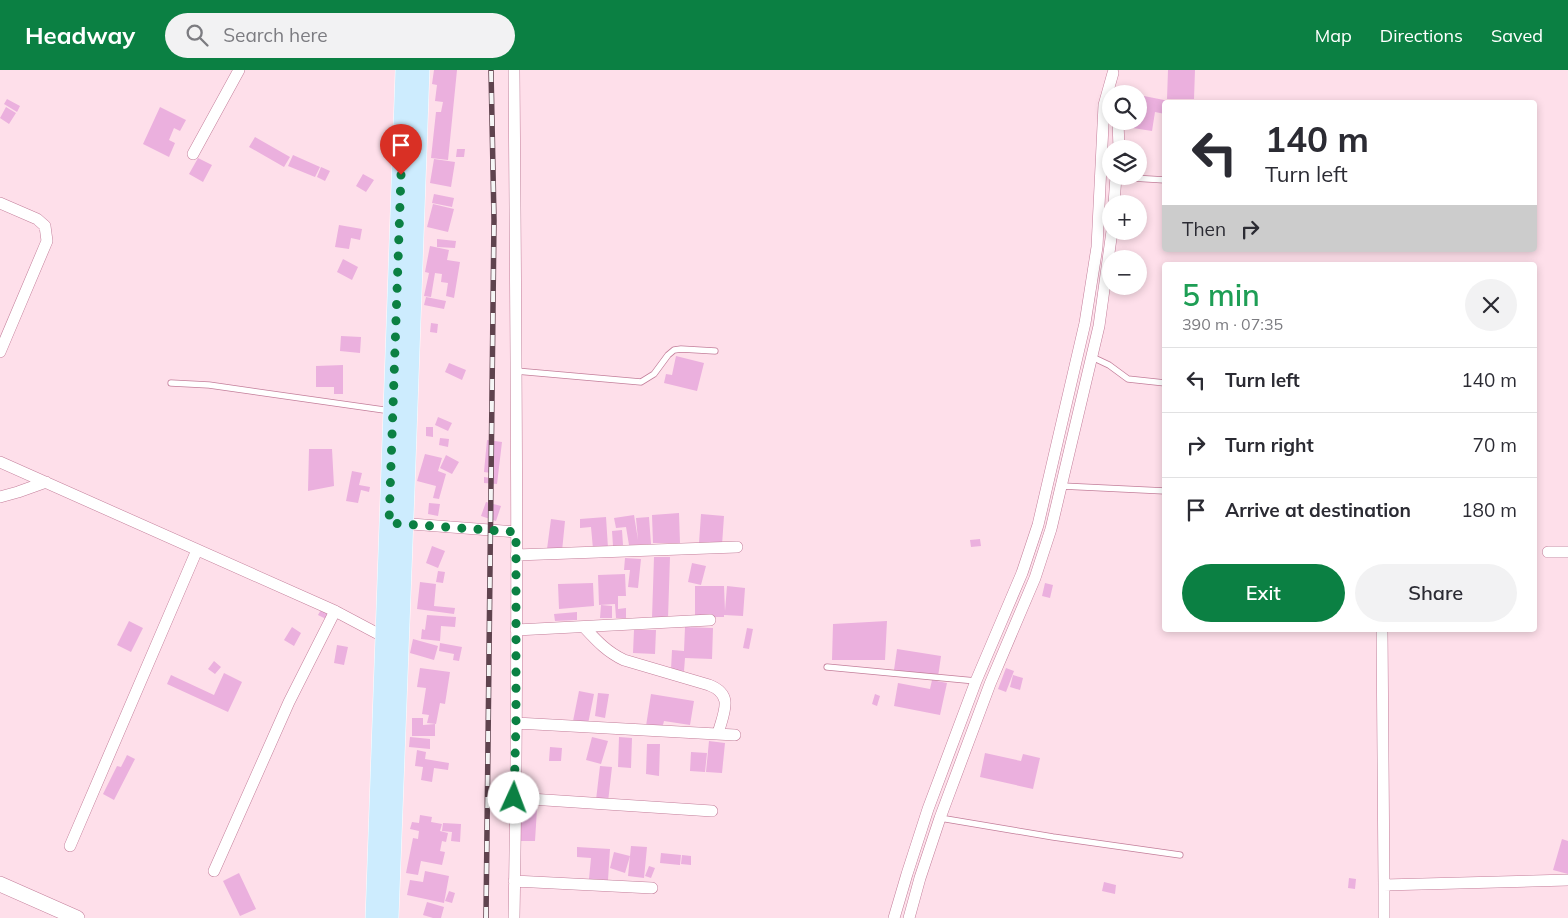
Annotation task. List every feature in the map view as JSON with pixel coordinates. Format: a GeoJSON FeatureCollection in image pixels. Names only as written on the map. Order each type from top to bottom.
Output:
{"type":"FeatureCollection","features":[{"type":"Feature","properties":{"kind":"main road"},"geometry":{"type":"LineString","coordinates":[[390,918],[396,523],[393,412],[405,70]]}},
{"type":"Feature","properties":{"kind":"main road"},"geometry":{"type":"LineString","coordinates":[[375,918],[384,638],[409,414],[420,70]]}},
{"type":"Feature","properties":{"kind":"street"},"geometry":{"type":"LineString","coordinates":[[193,154],[239,70]]}},
{"type":"Feature","properties":{"kind":"street"},"geometry":{"type":"LineString","coordinates":[[514,70],[516,371],[514,918]]}},
{"type":"Feature","properties":{"kind":"street"},"geometry":{"type":"LineString","coordinates":[[1113,72],[1114,85]]}},
{"type":"Feature","properties":{"kind":"street"},"geometry":{"type":"LineString","coordinates":[[894,918],[906,874],[928,810],[976,681],[1022,573],[1038,525],[1085,323],[1097,247],[1104,105],[1113,72]]}},
{"type":"Feature","properties":{"kind":"street"},"geometry":{"type":"LineString","coordinates":[[0,204],[37,218],[45,226],[47,241],[0,352]]}},
{"type":"Feature","properties":{"kind":"street"},"geometry":{"type":"LineString","coordinates":[[909,918],[940,818],[990,684],[1035,578],[1051,529],[1100,326],[1111,240]]}},
{"type":"Feature","properties":{"kind":"street"},"geometry":{"type":"LineString","coordinates":[[0,462],[334,611],[384,638]]}},
{"type":"Feature","properties":{"kind":"street"},"geometry":{"type":"LineString","coordinates":[[0,497],[46,482]]}},
{"type":"Feature","properties":{"kind":"street"},"geometry":{"type":"LineString","coordinates":[[396,523],[516,532]]}},
{"type":"Feature","properties":{"kind":"street"},"geometry":{"type":"LineString","coordinates":[[516,555],[737,547]]}},
{"type":"Feature","properties":{"kind":"street"},"geometry":{"type":"LineString","coordinates":[[70,846],[197,550]]}},
{"type":"Feature","properties":{"kind":"street"},"geometry":{"type":"LineString","coordinates":[[1548,552],[1568,552]]}},
{"type":"Feature","properties":{"kind":"street"},"geometry":{"type":"LineString","coordinates":[[214,871],[289,702],[334,611]]}},
{"type":"Feature","properties":{"kind":"street"},"geometry":{"type":"LineString","coordinates":[[516,630],[710,620]]}},
{"type":"Feature","properties":{"kind":"street"},"geometry":{"type":"LineString","coordinates":[[584,627],[612,655],[709,685],[722,692],[725,697],[725,704],[718,734]]}},
{"type":"Feature","properties":{"kind":"street"},"geometry":{"type":"LineString","coordinates":[[1382,632],[1384,918]]}},
{"type":"Feature","properties":{"kind":"street"},"geometry":{"type":"LineString","coordinates":[[516,723],[735,736]]}},
{"type":"Feature","properties":{"kind":"street"},"geometry":{"type":"LineString","coordinates":[[514,798],[712,811]]}},
{"type":"Feature","properties":{"kind":"street"},"geometry":{"type":"LineString","coordinates":[[1384,885],[1568,880]]}},
{"type":"Feature","properties":{"kind":"street"},"geometry":{"type":"LineString","coordinates":[[514,881],[652,888]]}},
{"type":"Feature","properties":{"kind":"street"},"geometry":{"type":"LineString","coordinates":[[0,884],[77,918]]}},
{"type":"Feature","properties":{"kind":"lane"},"geometry":{"type":"LineString","coordinates":[[1147,179],[1162,180]]}},
{"type":"Feature","properties":{"kind":"lane"},"geometry":{"type":"LineString","coordinates":[[516,371],[641,382],[654,374],[674,350],[715,351]]}},
{"type":"Feature","properties":{"kind":"lane"},"geometry":{"type":"LineString","coordinates":[[1092,357],[1109,365],[1128,380],[1162,384]]}},
{"type":"Feature","properties":{"kind":"lane"},"geometry":{"type":"LineString","coordinates":[[171,383],[210,384],[393,412]]}},
{"type":"Feature","properties":{"kind":"lane"},"geometry":{"type":"LineString","coordinates":[[1062,486],[1162,491]]}},
{"type":"Feature","properties":{"kind":"lane"},"geometry":{"type":"LineString","coordinates":[[827,667],[976,681]]}},
{"type":"Feature","properties":{"kind":"lane"},"geometry":{"type":"LineString","coordinates":[[940,818],[1053,837],[1180,855]]}},
{"type":"Feature","properties":{"kind":"building"},"geometry":{"type":"Polygon","coordinates":[[[434,70],[457,70],[448,160],[431,158],[436,112],[441,112],[443,102],[435,101],[437,85],[432,84],[434,70]]]}},
{"type":"Feature","properties":{"kind":"building"},"geometry":{"type":"Polygon","coordinates":[[[1168,70],[1195,70],[1194,99],[1167,99],[1168,70]]]}},
{"type":"Feature","properties":{"kind":"building"},"geometry":{"type":"Polygon","coordinates":[[[1147,97],[1164,100],[1162,100],[1162,113],[1155,112],[1152,131],[1146,130],[1147,97]]]}},
{"type":"Feature","properties":{"kind":"building"},"geometry":{"type":"Polygon","coordinates":[[[7,99],[20,106],[17,112],[4,104],[7,99]]]}},
{"type":"Feature","properties":{"kind":"building"},"geometry":{"type":"Polygon","coordinates":[[[6,107],[16,113],[9,124],[0,118],[6,107]]]}},
{"type":"Feature","properties":{"kind":"building"},"geometry":{"type":"Polygon","coordinates":[[[160,107],[186,120],[180,131],[174,128],[169,140],[175,143],[169,157],[143,144],[160,107]]]}},
{"type":"Feature","properties":{"kind":"building"},"geometry":{"type":"Polygon","coordinates":[[[255,137],[290,157],[284,167],[249,147],[255,137]]]}},
{"type":"Feature","properties":{"kind":"building"},"geometry":{"type":"Polygon","coordinates":[[[457,149],[465,149],[464,157],[456,157],[457,149]]]}},
{"type":"Feature","properties":{"kind":"building"},"geometry":{"type":"Polygon","coordinates":[[[293,155],[320,167],[315,177],[288,166],[293,155]]]}},
{"type":"Feature","properties":{"kind":"building"},"geometry":{"type":"Polygon","coordinates":[[[198,158],[212,165],[203,182],[189,174],[198,158]]]}},
{"type":"Feature","properties":{"kind":"building"},"geometry":{"type":"Polygon","coordinates":[[[434,159],[455,162],[451,187],[430,183],[434,159]]]}},
{"type":"Feature","properties":{"kind":"building"},"geometry":{"type":"Polygon","coordinates":[[[321,167],[330,171],[325,181],[317,177],[321,167]]]}},
{"type":"Feature","properties":{"kind":"building"},"geometry":{"type":"Polygon","coordinates":[[[363,174],[374,180],[366,192],[356,186],[363,174]]]}},
{"type":"Feature","properties":{"kind":"building"},"geometry":{"type":"Polygon","coordinates":[[[434,194],[454,198],[452,207],[432,203],[434,194]]]}},
{"type":"Feature","properties":{"kind":"building"},"geometry":{"type":"Polygon","coordinates":[[[433,204],[454,209],[448,232],[427,227],[433,204]]]}},
{"type":"Feature","properties":{"kind":"building"},"geometry":{"type":"Polygon","coordinates":[[[339,225],[362,229],[360,240],[351,238],[349,249],[335,247],[339,225]]]}},
{"type":"Feature","properties":{"kind":"building"},"geometry":{"type":"Polygon","coordinates":[[[437,239],[456,241],[455,248],[437,247],[437,239]]]}},
{"type":"Feature","properties":{"kind":"building"},"geometry":{"type":"Polygon","coordinates":[[[430,246],[449,250],[447,260],[460,262],[454,298],[446,296],[448,283],[441,282],[442,274],[435,273],[431,297],[424,296],[429,273],[425,272],[430,246]]]}},
{"type":"Feature","properties":{"kind":"building"},"geometry":{"type":"Polygon","coordinates":[[[343,259],[358,267],[352,280],[337,272],[343,259]]]}},
{"type":"Feature","properties":{"kind":"building"},"geometry":{"type":"Polygon","coordinates":[[[426,297],[446,301],[444,309],[424,305],[426,297]]]}},
{"type":"Feature","properties":{"kind":"building"},"geometry":{"type":"Polygon","coordinates":[[[431,323],[438,324],[437,333],[430,332],[431,323]]]}},
{"type":"Feature","properties":{"kind":"building"},"geometry":{"type":"Polygon","coordinates":[[[341,336],[361,337],[360,353],[340,351],[341,336]]]}},
{"type":"Feature","properties":{"kind":"building"},"geometry":{"type":"Polygon","coordinates":[[[676,356],[704,363],[697,391],[664,383],[666,374],[672,375],[676,356]]]}},
{"type":"Feature","properties":{"kind":"building"},"geometry":{"type":"Polygon","coordinates":[[[449,363],[466,370],[462,380],[445,372],[449,363]]]}},
{"type":"Feature","properties":{"kind":"building"},"geometry":{"type":"Polygon","coordinates":[[[343,365],[343,394],[334,394],[334,387],[316,387],[316,366],[343,365]]]}},
{"type":"Feature","properties":{"kind":"building"},"geometry":{"type":"Polygon","coordinates":[[[438,417],[452,423],[448,431],[435,425],[438,417]]]}},
{"type":"Feature","properties":{"kind":"building"},"geometry":{"type":"Polygon","coordinates":[[[426,427],[433,427],[433,437],[426,436],[426,427]]]}},
{"type":"Feature","properties":{"kind":"building"},"geometry":{"type":"Polygon","coordinates":[[[440,438],[449,439],[448,447],[439,445],[440,438]]]}},
{"type":"Feature","properties":{"kind":"building"},"geometry":{"type":"Polygon","coordinates":[[[487,440],[502,442],[497,484],[484,483],[484,477],[491,478],[491,473],[484,472],[487,440]]]}},
{"type":"Feature","properties":{"kind":"building"},"geometry":{"type":"Polygon","coordinates":[[[309,449],[332,449],[334,486],[308,491],[309,449]]]}},
{"type":"Feature","properties":{"kind":"building"},"geometry":{"type":"Polygon","coordinates":[[[425,454],[442,458],[438,471],[446,474],[439,499],[433,498],[436,486],[417,481],[425,454]]]}},
{"type":"Feature","properties":{"kind":"building"},"geometry":{"type":"Polygon","coordinates":[[[446,455],[459,462],[452,474],[440,468],[446,455]]]}},
{"type":"Feature","properties":{"kind":"building"},"geometry":{"type":"Polygon","coordinates":[[[352,471],[362,473],[359,485],[370,487],[369,492],[361,490],[358,503],[346,501],[352,471]]]}},
{"type":"Feature","properties":{"kind":"building"},"geometry":{"type":"Polygon","coordinates":[[[486,502],[501,506],[496,521],[481,516],[486,502]]]}},
{"type":"Feature","properties":{"kind":"building"},"geometry":{"type":"Polygon","coordinates":[[[429,503],[440,504],[438,516],[428,514],[429,503]]]}},
{"type":"Feature","properties":{"kind":"building"},"geometry":{"type":"Polygon","coordinates":[[[679,513],[680,543],[653,543],[652,515],[679,513]]]}},
{"type":"Feature","properties":{"kind":"building"},"geometry":{"type":"Polygon","coordinates":[[[701,514],[724,516],[722,545],[699,543],[701,514]]]}},
{"type":"Feature","properties":{"kind":"building"},"geometry":{"type":"Polygon","coordinates":[[[634,515],[638,540],[636,518],[649,517],[651,544],[629,545],[626,527],[616,528],[614,518],[634,515]]]}},
{"type":"Feature","properties":{"kind":"building"},"geometry":{"type":"Polygon","coordinates":[[[606,517],[608,548],[593,549],[591,527],[580,528],[580,519],[606,517]]]}},
{"type":"Feature","properties":{"kind":"building"},"geometry":{"type":"Polygon","coordinates":[[[551,519],[565,521],[562,551],[547,549],[551,519]]]}},
{"type":"Feature","properties":{"kind":"building"},"geometry":{"type":"Polygon","coordinates":[[[622,530],[623,545],[613,546],[612,531],[622,530]]]}},
{"type":"Feature","properties":{"kind":"building"},"geometry":{"type":"Polygon","coordinates":[[[980,539],[981,546],[971,547],[970,540],[980,539]]]}},
{"type":"Feature","properties":{"kind":"building"},"geometry":{"type":"Polygon","coordinates":[[[432,546],[445,551],[438,568],[426,563],[432,546]]]}},
{"type":"Feature","properties":{"kind":"building"},"geometry":{"type":"Polygon","coordinates":[[[654,557],[670,557],[668,618],[652,618],[654,557]]]}},
{"type":"Feature","properties":{"kind":"building"},"geometry":{"type":"Polygon","coordinates":[[[625,558],[641,559],[638,588],[628,587],[630,570],[624,570],[625,558]]]}},
{"type":"Feature","properties":{"kind":"building"},"geometry":{"type":"Polygon","coordinates":[[[692,563],[706,566],[701,585],[688,582],[692,563]]]}},
{"type":"Feature","properties":{"kind":"building"},"geometry":{"type":"Polygon","coordinates":[[[438,571],[445,572],[443,583],[436,582],[438,571]]]}},
{"type":"Feature","properties":{"kind":"building"},"geometry":{"type":"Polygon","coordinates":[[[625,574],[626,596],[618,596],[618,609],[626,608],[626,618],[616,618],[615,604],[599,605],[598,575],[625,574]]]}},
{"type":"Feature","properties":{"kind":"building"},"geometry":{"type":"Polygon","coordinates":[[[420,582],[436,584],[434,606],[455,608],[454,614],[417,609],[420,582]]]}},
{"type":"Feature","properties":{"kind":"building"},"geometry":{"type":"Polygon","coordinates":[[[593,583],[594,606],[559,609],[558,584],[593,583]]]}},
{"type":"Feature","properties":{"kind":"building"},"geometry":{"type":"Polygon","coordinates":[[[1045,583],[1053,585],[1050,598],[1042,596],[1045,583]]]}},
{"type":"Feature","properties":{"kind":"building"},"geometry":{"type":"Polygon","coordinates":[[[695,586],[724,586],[725,611],[727,586],[745,588],[743,616],[695,617],[695,586]]]}},
{"type":"Feature","properties":{"kind":"building"},"geometry":{"type":"Polygon","coordinates":[[[601,605],[612,606],[612,618],[600,618],[601,605]]]}},
{"type":"Feature","properties":{"kind":"building"},"geometry":{"type":"Polygon","coordinates":[[[323,606],[331,610],[326,619],[318,615],[323,606]]]}},
{"type":"Feature","properties":{"kind":"building"},"geometry":{"type":"Polygon","coordinates":[[[577,612],[577,620],[555,621],[554,614],[577,612]]]}},
{"type":"Feature","properties":{"kind":"building"},"geometry":{"type":"Polygon","coordinates":[[[427,615],[456,617],[455,627],[441,626],[440,641],[421,639],[422,629],[425,630],[427,615]]]}},
{"type":"Feature","properties":{"kind":"building"},"geometry":{"type":"Polygon","coordinates":[[[129,621],[143,628],[131,652],[117,645],[129,621]]]}},
{"type":"Feature","properties":{"kind":"building"},"geometry":{"type":"Polygon","coordinates":[[[887,621],[885,660],[832,660],[833,624],[887,621]]]}},
{"type":"Feature","properties":{"kind":"building"},"geometry":{"type":"Polygon","coordinates":[[[292,627],[301,633],[294,646],[284,640],[292,627]]]}},
{"type":"Feature","properties":{"kind":"building"},"geometry":{"type":"Polygon","coordinates":[[[685,627],[713,628],[712,659],[685,658],[684,671],[671,670],[672,650],[684,651],[685,627]]]}},
{"type":"Feature","properties":{"kind":"building"},"geometry":{"type":"Polygon","coordinates":[[[747,628],[753,629],[749,649],[743,648],[747,628]]]}},
{"type":"Feature","properties":{"kind":"building"},"geometry":{"type":"Polygon","coordinates":[[[634,630],[656,630],[655,654],[633,653],[634,630]]]}},
{"type":"Feature","properties":{"kind":"building"},"geometry":{"type":"Polygon","coordinates":[[[413,639],[438,646],[434,660],[410,653],[413,639]]]}},
{"type":"Feature","properties":{"kind":"building"},"geometry":{"type":"Polygon","coordinates":[[[440,643],[462,647],[459,661],[453,660],[454,654],[439,651],[440,643]]]}},
{"type":"Feature","properties":{"kind":"building"},"geometry":{"type":"Polygon","coordinates":[[[337,645],[348,647],[344,665],[334,663],[337,645]]]}},
{"type":"Feature","properties":{"kind":"building"},"geometry":{"type":"Polygon","coordinates":[[[897,649],[941,656],[938,677],[894,670],[897,649]]]}},
{"type":"Feature","properties":{"kind":"building"},"geometry":{"type":"Polygon","coordinates":[[[214,661],[221,667],[215,674],[208,669],[214,661]]]}},
{"type":"Feature","properties":{"kind":"building"},"geometry":{"type":"Polygon","coordinates":[[[420,668],[450,672],[445,704],[440,703],[436,724],[427,723],[429,715],[422,714],[426,688],[417,687],[420,668]]]}},
{"type":"Feature","properties":{"kind":"building"},"geometry":{"type":"Polygon","coordinates":[[[1006,668],[1014,671],[1006,692],[998,689],[1006,668]]]}},
{"type":"Feature","properties":{"kind":"building"},"geometry":{"type":"Polygon","coordinates":[[[224,673],[242,682],[228,712],[167,684],[171,675],[214,695],[224,673]]]}},
{"type":"Feature","properties":{"kind":"building"},"geometry":{"type":"Polygon","coordinates":[[[1013,675],[1023,678],[1020,690],[1010,687],[1013,675]]]}},
{"type":"Feature","properties":{"kind":"building"},"geometry":{"type":"Polygon","coordinates":[[[932,680],[947,683],[940,715],[894,706],[898,683],[930,689],[932,680]]]}},
{"type":"Feature","properties":{"kind":"building"},"geometry":{"type":"Polygon","coordinates":[[[579,691],[594,694],[588,724],[573,721],[579,691]]]}},
{"type":"Feature","properties":{"kind":"building"},"geometry":{"type":"Polygon","coordinates":[[[598,693],[609,694],[605,718],[595,716],[598,693]]]}},
{"type":"Feature","properties":{"kind":"building"},"geometry":{"type":"Polygon","coordinates":[[[651,694],[694,701],[690,725],[664,721],[662,729],[646,726],[651,694]]]}},
{"type":"Feature","properties":{"kind":"building"},"geometry":{"type":"Polygon","coordinates":[[[875,694],[880,696],[877,706],[872,704],[875,694]]]}},
{"type":"Feature","properties":{"kind":"building"},"geometry":{"type":"Polygon","coordinates":[[[412,718],[423,718],[423,725],[435,724],[435,736],[412,736],[412,718]]]}},
{"type":"Feature","properties":{"kind":"building"},"geometry":{"type":"Polygon","coordinates":[[[410,737],[430,739],[430,749],[409,747],[410,737]]]}},
{"type":"Feature","properties":{"kind":"building"},"geometry":{"type":"Polygon","coordinates":[[[592,737],[608,741],[601,764],[586,760],[592,737]]]}},
{"type":"Feature","properties":{"kind":"building"},"geometry":{"type":"Polygon","coordinates":[[[619,737],[632,738],[631,768],[618,767],[619,737]]]}},
{"type":"Feature","properties":{"kind":"building"},"geometry":{"type":"Polygon","coordinates":[[[709,741],[725,743],[722,773],[706,772],[709,741]]]}},
{"type":"Feature","properties":{"kind":"building"},"geometry":{"type":"Polygon","coordinates":[[[647,744],[660,744],[659,776],[646,774],[647,744]]]}},
{"type":"Feature","properties":{"kind":"building"},"geometry":{"type":"Polygon","coordinates":[[[550,747],[562,748],[561,761],[549,761],[550,747]]]}},
{"type":"Feature","properties":{"kind":"building"},"geometry":{"type":"Polygon","coordinates":[[[417,750],[426,752],[425,759],[449,763],[448,770],[434,768],[432,782],[421,780],[423,767],[415,766],[417,750]]]}},
{"type":"Feature","properties":{"kind":"building"},"geometry":{"type":"Polygon","coordinates":[[[691,752],[707,753],[705,772],[690,771],[691,752]]]}},
{"type":"Feature","properties":{"kind":"building"},"geometry":{"type":"Polygon","coordinates":[[[985,753],[1021,761],[1023,754],[1040,758],[1033,789],[980,777],[985,753]]]}},
{"type":"Feature","properties":{"kind":"building"},"geometry":{"type":"Polygon","coordinates":[[[127,755],[135,759],[114,800],[103,794],[117,766],[121,767],[127,755]]]}},
{"type":"Feature","properties":{"kind":"building"},"geometry":{"type":"Polygon","coordinates":[[[600,766],[612,767],[608,802],[596,800],[600,766]]]}},
{"type":"Feature","properties":{"kind":"building"},"geometry":{"type":"Polygon","coordinates":[[[518,808],[537,809],[535,841],[517,841],[518,808]]]}},
{"type":"Feature","properties":{"kind":"building"},"geometry":{"type":"Polygon","coordinates":[[[420,815],[432,817],[431,822],[442,824],[440,831],[448,833],[446,842],[442,841],[440,851],[445,852],[442,865],[421,861],[418,875],[406,873],[413,838],[418,839],[419,831],[410,829],[412,822],[419,823],[420,815]]]}},
{"type":"Feature","properties":{"kind":"building"},"geometry":{"type":"Polygon","coordinates":[[[443,823],[461,824],[460,842],[451,841],[452,832],[442,831],[443,823]]]}},
{"type":"Feature","properties":{"kind":"building"},"geometry":{"type":"Polygon","coordinates":[[[1562,839],[1568,841],[1568,874],[1553,870],[1562,839]]]}},
{"type":"Feature","properties":{"kind":"building"},"geometry":{"type":"Polygon","coordinates":[[[631,846],[647,847],[644,878],[628,876],[631,846]]]}},
{"type":"Feature","properties":{"kind":"building"},"geometry":{"type":"Polygon","coordinates":[[[577,847],[610,849],[608,880],[589,879],[591,858],[577,857],[577,847]]]}},
{"type":"Feature","properties":{"kind":"building"},"geometry":{"type":"Polygon","coordinates":[[[614,852],[630,856],[625,873],[610,868],[614,852]]]}},
{"type":"Feature","properties":{"kind":"building"},"geometry":{"type":"Polygon","coordinates":[[[661,853],[681,855],[680,865],[660,863],[661,853]]]}},
{"type":"Feature","properties":{"kind":"building"},"geometry":{"type":"Polygon","coordinates":[[[682,855],[691,856],[691,865],[681,864],[682,855]]]}},
{"type":"Feature","properties":{"kind":"building"},"geometry":{"type":"Polygon","coordinates":[[[649,866],[655,868],[651,878],[645,876],[649,866]]]}},
{"type":"Feature","properties":{"kind":"building"},"geometry":{"type":"Polygon","coordinates":[[[425,871],[449,876],[444,903],[407,895],[410,880],[423,882],[425,871]]]}},
{"type":"Feature","properties":{"kind":"building"},"geometry":{"type":"Polygon","coordinates":[[[239,873],[256,909],[240,916],[223,881],[239,873]]]}},
{"type":"Feature","properties":{"kind":"building"},"geometry":{"type":"Polygon","coordinates":[[[1349,878],[1356,879],[1355,889],[1348,888],[1349,878]]]}},
{"type":"Feature","properties":{"kind":"building"},"geometry":{"type":"Polygon","coordinates":[[[1104,882],[1116,885],[1115,894],[1102,891],[1104,882]]]}},
{"type":"Feature","properties":{"kind":"building"},"geometry":{"type":"Polygon","coordinates":[[[449,891],[455,893],[452,903],[445,901],[449,891]]]}},
{"type":"Feature","properties":{"kind":"building"},"geometry":{"type":"Polygon","coordinates":[[[427,902],[444,907],[441,918],[423,915],[427,902]]]}},
{"type":"Feature","properties":{"kind":"railway"},"geometry":{"type":"LineString","coordinates":[[486,918],[494,220],[491,70]]}},
{"type":"Feature","properties":{"kind":"route"},"geometry":{"type":"LineString","coordinates":[[401,175],[389,523],[516,532],[514,798]]}}]}
